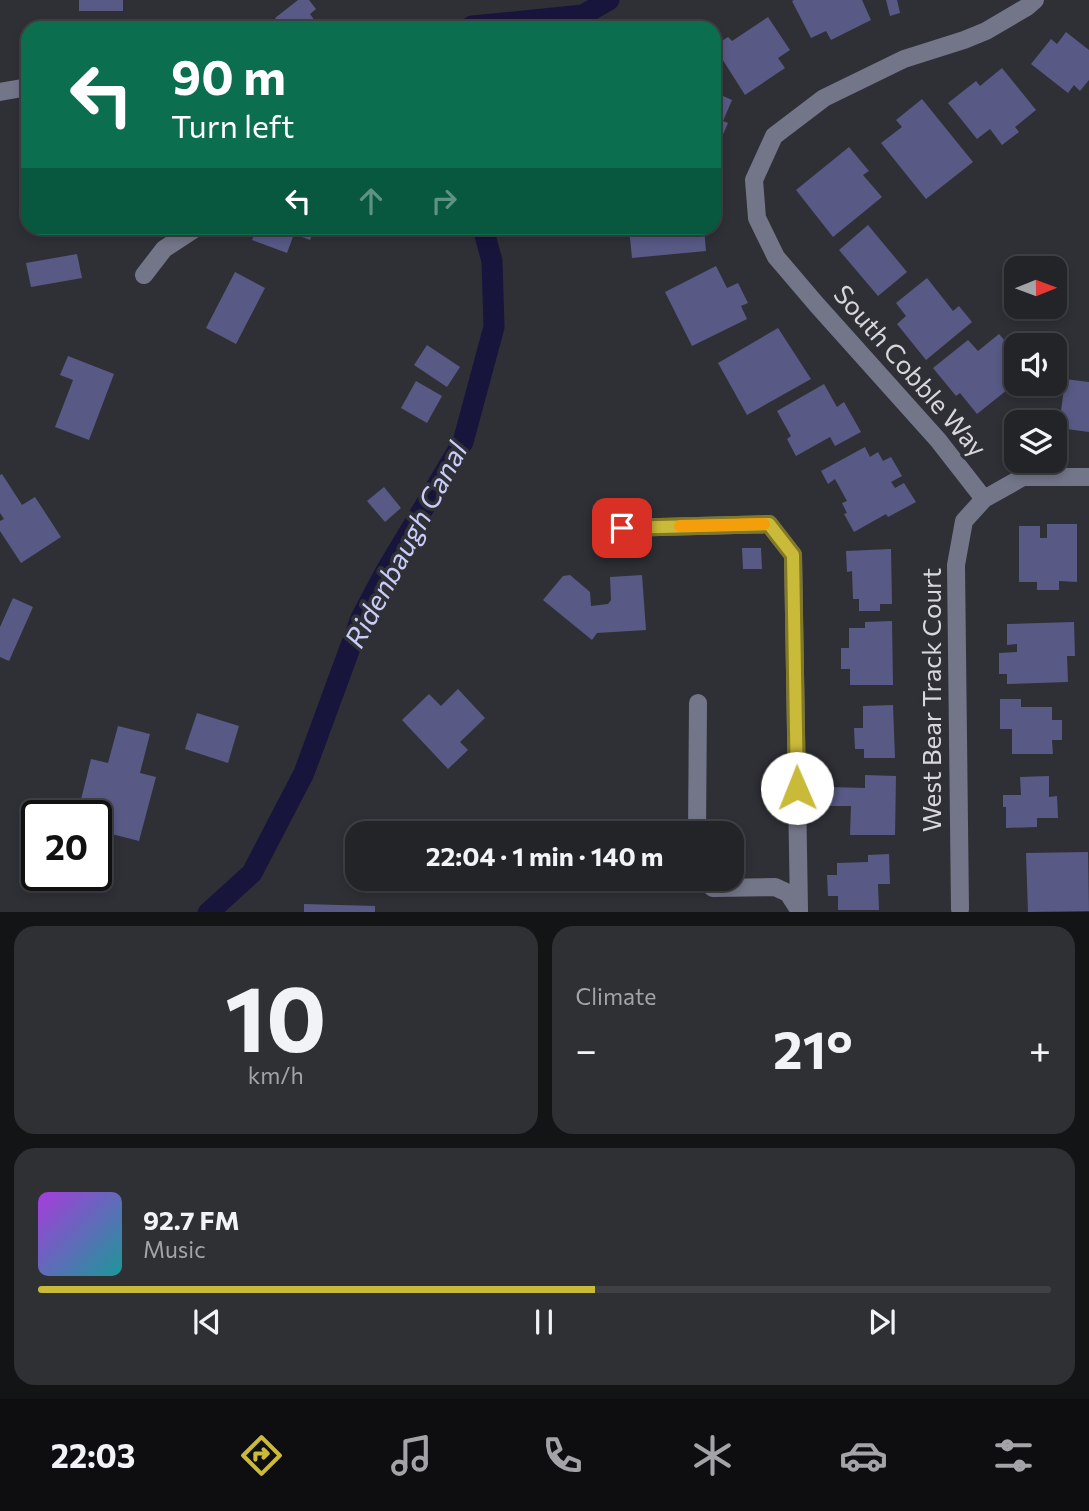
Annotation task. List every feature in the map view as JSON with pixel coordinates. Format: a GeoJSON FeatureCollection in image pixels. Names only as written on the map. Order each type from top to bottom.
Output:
{"type":"FeatureCollection","features":[{"type":"Feature","properties":{"kind":"street","name":"South Cobble Way"},"geometry":{"type":"LineString","coordinates":[[1028,2],[986,31],[904,59],[824,98],[774,135],[754,180],[757,218],[776,257],[938,440],[984,499],[1023,477],[1089,477]]}},
{"type":"Feature","properties":{"kind":"street"},"geometry":{"type":"LineString","coordinates":[[0,92],[21,88]]}},
{"type":"Feature","properties":{"kind":"street"},"geometry":{"type":"LineString","coordinates":[[144,275],[164,249],[186,235]]}},
{"type":"Feature","properties":{"kind":"street","name":"West Bear Track Court"},"geometry":{"type":"LineString","coordinates":[[960,909],[956,565],[964,522],[984,499]]}},
{"type":"Feature","properties":{"kind":"street"},"geometry":{"type":"LineString","coordinates":[[622,528],[769,524],[793,555],[799,911]]}},
{"type":"Feature","properties":{"kind":"street"},"geometry":{"type":"LineString","coordinates":[[697,821],[698,702]]}},
{"type":"Feature","properties":{"kind":"street"},"geometry":{"type":"LineString","coordinates":[[744,888],[775,887],[788,894],[799,911]]}},
{"type":"Feature","properties":{"kind":"building"},"geometry":{"type":"Polygon","coordinates":[[[79,0],[123,0],[123,11],[79,11],[79,0]]]}},
{"type":"Feature","properties":{"kind":"building"},"geometry":{"type":"Polygon","coordinates":[[[298,0],[309,0],[316,9],[310,14],[315,21],[277,21],[275,18],[298,0]]]}},
{"type":"Feature","properties":{"kind":"building"},"geometry":{"type":"Polygon","coordinates":[[[862,0],[871,20],[831,40],[826,31],[811,38],[792,1],[862,0]]]}},
{"type":"Feature","properties":{"kind":"building"},"geometry":{"type":"Polygon","coordinates":[[[886,0],[897,0],[900,13],[890,16],[886,0]]]}},
{"type":"Feature","properties":{"kind":"building"},"geometry":{"type":"Polygon","coordinates":[[[768,17],[790,50],[778,58],[785,68],[745,95],[721,57],[721,42],[728,37],[732,41],[768,17]]]}},
{"type":"Feature","properties":{"kind":"building"},"geometry":{"type":"Polygon","coordinates":[[[1066,32],[1089,50],[1089,80],[1080,91],[1074,85],[1068,93],[1031,64],[1051,39],[1057,44],[1066,32]]]}},
{"type":"Feature","properties":{"kind":"building"},"geometry":{"type":"Polygon","coordinates":[[[1002,68],[1036,110],[1015,127],[1019,132],[1002,145],[990,129],[977,139],[948,103],[976,81],[980,86],[1002,68]]]}},
{"type":"Feature","properties":{"kind":"building"},"geometry":{"type":"Polygon","coordinates":[[[721,95],[732,100],[723,121],[728,123],[721,139],[721,95]]]}},
{"type":"Feature","properties":{"kind":"building"},"geometry":{"type":"Polygon","coordinates":[[[922,99],[973,162],[926,199],[881,143],[902,127],[896,120],[922,99]]]}},
{"type":"Feature","properties":{"kind":"building"},"geometry":{"type":"Polygon","coordinates":[[[849,147],[869,171],[863,175],[882,197],[833,237],[796,190],[849,147]]]}},
{"type":"Feature","properties":{"kind":"building"},"geometry":{"type":"Polygon","coordinates":[[[868,225],[907,272],[878,296],[839,250],[868,225]]]}},
{"type":"Feature","properties":{"kind":"building"},"geometry":{"type":"Polygon","coordinates":[[[254,235],[294,235],[287,253],[252,240],[254,235]]]}},
{"type":"Feature","properties":{"kind":"building"},"geometry":{"type":"Polygon","coordinates":[[[297,235],[312,235],[310,240],[297,235]]]}},
{"type":"Feature","properties":{"kind":"building"},"geometry":{"type":"Polygon","coordinates":[[[630,235],[705,235],[706,251],[632,258],[630,235]]]}},
{"type":"Feature","properties":{"kind":"building"},"geometry":{"type":"Polygon","coordinates":[[[77,254],[82,278],[31,287],[26,263],[77,254]]]}},
{"type":"Feature","properties":{"kind":"building"},"geometry":{"type":"Polygon","coordinates":[[[716,266],[727,288],[738,283],[748,303],[741,306],[747,319],[692,346],[665,292],[716,266]]]}},
{"type":"Feature","properties":{"kind":"building"},"geometry":{"type":"Polygon","coordinates":[[[235,272],[265,288],[236,344],[206,328],[235,272]]]}},
{"type":"Feature","properties":{"kind":"building"},"geometry":{"type":"Polygon","coordinates":[[[927,278],[953,311],[959,306],[972,322],[926,360],[897,324],[906,316],[896,303],[927,278]]]}},
{"type":"Feature","properties":{"kind":"building"},"geometry":{"type":"Polygon","coordinates":[[[778,328],[811,379],[747,415],[718,363],[778,328]]]}},
{"type":"Feature","properties":{"kind":"building"},"geometry":{"type":"Polygon","coordinates":[[[999,334],[1004,340],[1004,392],[977,414],[960,393],[956,396],[933,368],[968,340],[978,351],[999,334]]]}},
{"type":"Feature","properties":{"kind":"building"},"geometry":{"type":"Polygon","coordinates":[[[427,345],[460,367],[447,387],[414,365],[427,345]]]}},
{"type":"Feature","properties":{"kind":"building"},"geometry":{"type":"Polygon","coordinates":[[[68,356],[114,374],[89,440],[55,427],[73,380],[60,375],[68,356]]]}},
{"type":"Feature","properties":{"kind":"building"},"geometry":{"type":"Polygon","coordinates":[[[1067,379],[1089,382],[1089,432],[1067,429],[1067,410],[1061,410],[1063,396],[1067,396],[1067,379]]]}},
{"type":"Feature","properties":{"kind":"building"},"geometry":{"type":"Polygon","coordinates":[[[416,381],[442,396],[427,423],[401,408],[416,381]]]}},
{"type":"Feature","properties":{"kind":"building"},"geometry":{"type":"Polygon","coordinates":[[[824,384],[837,407],[844,402],[861,432],[835,446],[830,437],[796,456],[787,439],[791,436],[777,411],[824,384]]]}},
{"type":"Feature","properties":{"kind":"building"},"geometry":{"type":"Polygon","coordinates":[[[865,447],[870,457],[878,452],[883,461],[891,457],[902,476],[891,482],[895,488],[904,483],[916,502],[888,517],[886,514],[854,532],[844,514],[847,513],[842,503],[847,501],[835,479],[828,484],[821,471],[865,447]]]}},
{"type":"Feature","properties":{"kind":"building"},"geometry":{"type":"Polygon","coordinates":[[[2,474],[22,505],[35,497],[61,537],[21,563],[0,531],[0,521],[4,519],[0,513],[2,474]]]}},
{"type":"Feature","properties":{"kind":"building"},"geometry":{"type":"Polygon","coordinates":[[[384,487],[401,508],[385,522],[367,501],[384,487]]]}},
{"type":"Feature","properties":{"kind":"building"},"geometry":{"type":"Polygon","coordinates":[[[1047,524],[1077,524],[1077,582],[1059,581],[1059,590],[1037,590],[1037,582],[1019,582],[1019,526],[1040,526],[1040,538],[1047,538],[1047,524]]]}},
{"type":"Feature","properties":{"kind":"building"},"geometry":{"type":"Polygon","coordinates":[[[742,548],[761,548],[762,569],[743,569],[742,548]]]}},
{"type":"Feature","properties":{"kind":"building"},"geometry":{"type":"Polygon","coordinates":[[[891,549],[892,604],[880,604],[880,611],[859,611],[859,599],[853,599],[852,571],[847,572],[846,551],[891,549]]]}},
{"type":"Feature","properties":{"kind":"building"},"geometry":{"type":"Polygon","coordinates":[[[570,575],[590,592],[591,606],[608,604],[611,600],[610,577],[642,575],[646,630],[597,633],[592,640],[543,600],[563,576],[570,575]]]}},
{"type":"Feature","properties":{"kind":"building"},"geometry":{"type":"Polygon","coordinates":[[[13,598],[33,607],[9,661],[0,657],[0,627],[13,598]]]}},
{"type":"Feature","properties":{"kind":"building"},"geometry":{"type":"Polygon","coordinates":[[[892,621],[893,685],[850,685],[850,669],[841,669],[841,648],[849,648],[849,628],[865,628],[865,622],[892,621]]]}},
{"type":"Feature","properties":{"kind":"building"},"geometry":{"type":"Polygon","coordinates":[[[1074,622],[1075,656],[1067,656],[1068,682],[1007,684],[1007,674],[999,674],[999,653],[1017,652],[1017,644],[1007,645],[1007,624],[1074,622]]]}},
{"type":"Feature","properties":{"kind":"building"},"geometry":{"type":"Polygon","coordinates":[[[458,689],[485,718],[460,742],[468,750],[448,769],[402,720],[429,694],[441,706],[458,689]]]}},
{"type":"Feature","properties":{"kind":"building"},"geometry":{"type":"Polygon","coordinates":[[[1000,699],[1021,699],[1021,707],[1052,707],[1052,720],[1062,720],[1062,740],[1052,740],[1053,754],[1012,754],[1012,729],[1000,729],[1000,699]]]}},
{"type":"Feature","properties":{"kind":"building"},"geometry":{"type":"Polygon","coordinates":[[[893,705],[895,758],[864,758],[864,749],[855,749],[854,728],[863,728],[863,706],[893,705]]]}},
{"type":"Feature","properties":{"kind":"building"},"geometry":{"type":"Polygon","coordinates":[[[197,713],[239,726],[228,763],[185,749],[197,713]]]}},
{"type":"Feature","properties":{"kind":"building"},"geometry":{"type":"Polygon","coordinates":[[[118,726],[150,734],[140,773],[156,777],[139,841],[112,834],[112,800],[81,800],[91,759],[108,763],[118,726]]]}},
{"type":"Feature","properties":{"kind":"building"},"geometry":{"type":"Polygon","coordinates":[[[865,775],[896,776],[895,835],[850,835],[851,806],[829,806],[829,787],[865,788],[865,775]]]}},
{"type":"Feature","properties":{"kind":"building"},"geometry":{"type":"Polygon","coordinates":[[[1049,776],[1049,797],[1057,796],[1058,818],[1037,818],[1037,827],[1006,828],[1003,795],[1021,795],[1020,777],[1049,776]]]}},
{"type":"Feature","properties":{"kind":"building"},"geometry":{"type":"Polygon","coordinates":[[[1088,852],[1089,911],[1028,912],[1026,853],[1088,852]]]}},
{"type":"Feature","properties":{"kind":"building"},"geometry":{"type":"Polygon","coordinates":[[[889,854],[890,884],[878,884],[879,910],[838,910],[838,896],[828,896],[827,875],[837,875],[837,863],[868,862],[868,855],[889,854]]]}},
{"type":"Feature","properties":{"kind":"building"},"geometry":{"type":"Polygon","coordinates":[[[304,904],[375,906],[375,912],[304,912],[304,904]]]}},
{"type":"Feature","properties":{"kind":"waterway","name":"Ridenbaugh Canal"},"geometry":{"type":"LineString","coordinates":[[522,21],[583,15],[609,0]]}},
{"type":"Feature","properties":{"kind":"waterway","name":"Ridenbaugh Canal"},"geometry":{"type":"LineString","coordinates":[[209,912],[252,873],[304,773],[361,618],[463,442],[494,327],[492,261],[485,235]]}},
{"type":"Feature","properties":{"kind":"slow traffic"},"geometry":{"type":"LineString","coordinates":[[680,526],[764,524]]}},
{"type":"Feature","properties":{"kind":"route"},"geometry":{"type":"LineString","coordinates":[[622,528],[769,524],[793,555],[797,788]]}}]}
